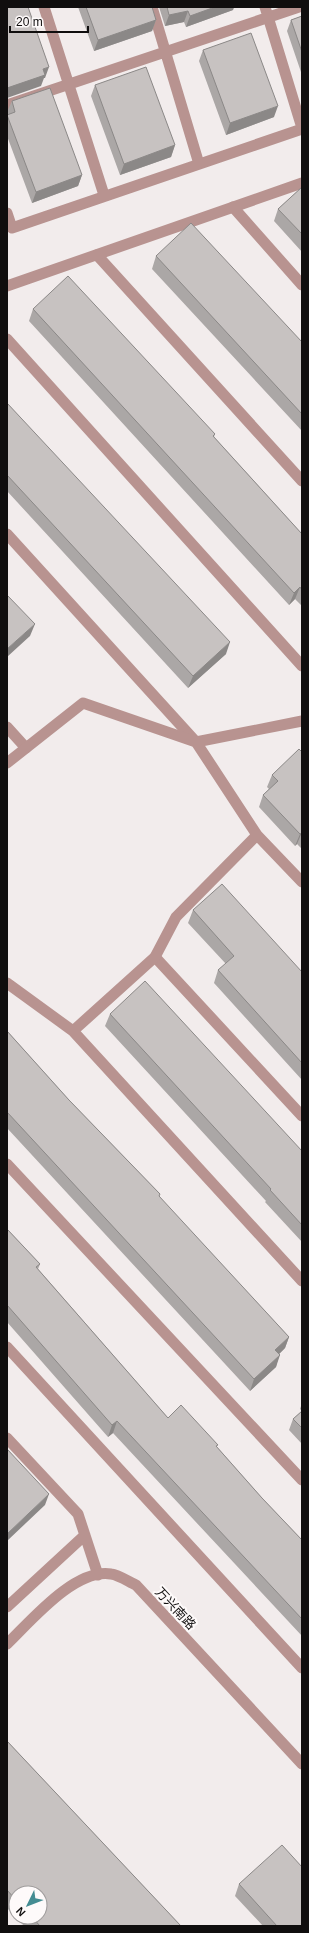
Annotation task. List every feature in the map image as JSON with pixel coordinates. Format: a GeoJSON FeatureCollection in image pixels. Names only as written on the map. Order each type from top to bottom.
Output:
{"type":"FeatureCollection","features":[{"type":"Feature","properties":{"kind":"street"},"geometry":{"type":"LineString","coordinates":[[44,7],[104,195]]}},
{"type":"Feature","properties":{"kind":"street"},"geometry":{"type":"LineString","coordinates":[[152,7],[199,164]]}},
{"type":"Feature","properties":{"kind":"street"},"geometry":{"type":"LineString","coordinates":[[7,105],[165,52],[266,12],[299,7]]}},
{"type":"Feature","properties":{"kind":"street"},"geometry":{"type":"LineString","coordinates":[[7,212],[12,228],[104,195],[302,129],[266,12]]}},
{"type":"Feature","properties":{"kind":"street"},"geometry":{"type":"LineString","coordinates":[[7,286],[302,183]]}},
{"type":"Feature","properties":{"kind":"street"},"geometry":{"type":"LineString","coordinates":[[233,207],[302,285]]}},
{"type":"Feature","properties":{"kind":"street"},"geometry":{"type":"LineString","coordinates":[[97,255],[302,481]]}},
{"type":"Feature","properties":{"kind":"street"},"geometry":{"type":"LineString","coordinates":[[7,339],[302,666]]}},
{"type":"Feature","properties":{"kind":"street"},"geometry":{"type":"LineString","coordinates":[[7,534],[196,742],[257,835],[302,882]]}},
{"type":"Feature","properties":{"kind":"street"},"geometry":{"type":"LineString","coordinates":[[7,763],[83,703],[196,742],[302,721]]}},
{"type":"Feature","properties":{"kind":"street"},"geometry":{"type":"LineString","coordinates":[[7,727],[26,748]]}},
{"type":"Feature","properties":{"kind":"street"},"geometry":{"type":"LineString","coordinates":[[73,1030],[156,958],[176,917],[257,835]]}},
{"type":"Feature","properties":{"kind":"street"},"geometry":{"type":"LineString","coordinates":[[156,958],[302,1116]]}},
{"type":"Feature","properties":{"kind":"street"},"geometry":{"type":"LineString","coordinates":[[7,983],[73,1030],[302,1281]]}},
{"type":"Feature","properties":{"kind":"street"},"geometry":{"type":"LineString","coordinates":[[7,1164],[302,1480]]}},
{"type":"Feature","properties":{"kind":"street"},"geometry":{"type":"LineString","coordinates":[[7,1347],[302,1668]]}},
{"type":"Feature","properties":{"kind":"street"},"geometry":{"type":"LineString","coordinates":[[7,1438],[78,1514],[98,1575]]}},
{"type":"Feature","properties":{"kind":"street"},"geometry":{"type":"LineString","coordinates":[[7,1607],[85,1535]]}},
{"type":"Feature","properties":{"kind":"street","name":"万兴南路"},"geometry":{"type":"LineString","coordinates":[[7,1644],[58,1595],[78,1582],[98,1575],[111,1574],[136,1585],[302,1764]]}},
{"type":"Feature","properties":{"kind":"building"},"geometry":{"type":"Polygon","coordinates":[[[7,7],[28,7],[49,67],[43,69],[45,75],[7,88],[7,7]]]}},
{"type":"Feature","properties":{"kind":"building"},"geometry":{"type":"Polygon","coordinates":[[[86,7],[152,7],[156,20],[98,40],[86,7]]]}},
{"type":"Feature","properties":{"kind":"building"},"geometry":{"type":"Polygon","coordinates":[[[167,7],[215,7],[190,16],[188,11],[169,15],[167,7]]]}},
{"type":"Feature","properties":{"kind":"building"},"geometry":{"type":"Polygon","coordinates":[[[302,16],[302,52],[291,20],[302,16]]]}},
{"type":"Feature","properties":{"kind":"building"},"geometry":{"type":"Polygon","coordinates":[[[251,33],[278,106],[230,123],[203,50],[251,33]]]}},
{"type":"Feature","properties":{"kind":"building"},"geometry":{"type":"Polygon","coordinates":[[[146,67],[175,145],[124,164],[95,85],[146,67]]]}},
{"type":"Feature","properties":{"kind":"building"},"geometry":{"type":"Polygon","coordinates":[[[50,88],[82,175],[36,192],[7,115],[15,112],[12,101],[50,88]]]}},
{"type":"Feature","properties":{"kind":"building"},"geometry":{"type":"Polygon","coordinates":[[[302,187],[302,234],[278,209],[302,187]]]}},
{"type":"Feature","properties":{"kind":"building"},"geometry":{"type":"Polygon","coordinates":[[[191,223],[302,342],[302,414],[156,256],[191,223]]]}},
{"type":"Feature","properties":{"kind":"building"},"geometry":{"type":"Polygon","coordinates":[[[68,276],[215,434],[213,436],[302,534],[302,590],[300,587],[294,593],[33,309],[68,276]]]}},
{"type":"Feature","properties":{"kind":"building"},"geometry":{"type":"Polygon","coordinates":[[[7,403],[230,642],[193,676],[7,475],[7,403]]]}},
{"type":"Feature","properties":{"kind":"building"},"geometry":{"type":"Polygon","coordinates":[[[7,595],[35,624],[7,649],[7,595]]]}},
{"type":"Feature","properties":{"kind":"building"},"geometry":{"type":"Polygon","coordinates":[[[299,749],[302,752],[302,833],[300,834],[263,795],[278,781],[272,775],[299,749]]]}},
{"type":"Feature","properties":{"kind":"building"},"geometry":{"type":"Polygon","coordinates":[[[222,884],[302,972],[302,1063],[218,970],[234,956],[193,910],[222,884]]]}},
{"type":"Feature","properties":{"kind":"building"},"geometry":{"type":"Polygon","coordinates":[[[145,981],[302,1151],[302,1225],[270,1190],[271,1189],[110,1014],[145,981]]]}},
{"type":"Feature","properties":{"kind":"building"},"geometry":{"type":"Polygon","coordinates":[[[7,1031],[69,1100],[160,1194],[159,1196],[289,1337],[275,1350],[280,1355],[254,1379],[7,1112],[7,1031]]]}},
{"type":"Feature","properties":{"kind":"building"},"geometry":{"type":"Polygon","coordinates":[[[7,1229],[40,1264],[36,1267],[168,1418],[181,1405],[218,1445],[216,1446],[262,1498],[302,1540],[302,1619],[117,1421],[112,1425],[7,1305],[7,1229]]]}},
{"type":"Feature","properties":{"kind":"building"},"geometry":{"type":"Polygon","coordinates":[[[302,1411],[302,1428],[293,1419],[302,1411]]]}},
{"type":"Feature","properties":{"kind":"building"},"geometry":{"type":"Polygon","coordinates":[[[7,1449],[49,1494],[7,1534],[7,1449]]]}},
{"type":"Feature","properties":{"kind":"building"},"geometry":{"type":"Polygon","coordinates":[[[7,1741],[181,1926],[40,1926],[39,1925],[48,1925],[48,1885],[8,1885],[8,1891],[7,1741]]]}},
{"type":"Feature","properties":{"kind":"building"},"geometry":{"type":"Polygon","coordinates":[[[282,1845],[302,1867],[302,1926],[277,1926],[239,1884],[282,1845]]]}}]}
